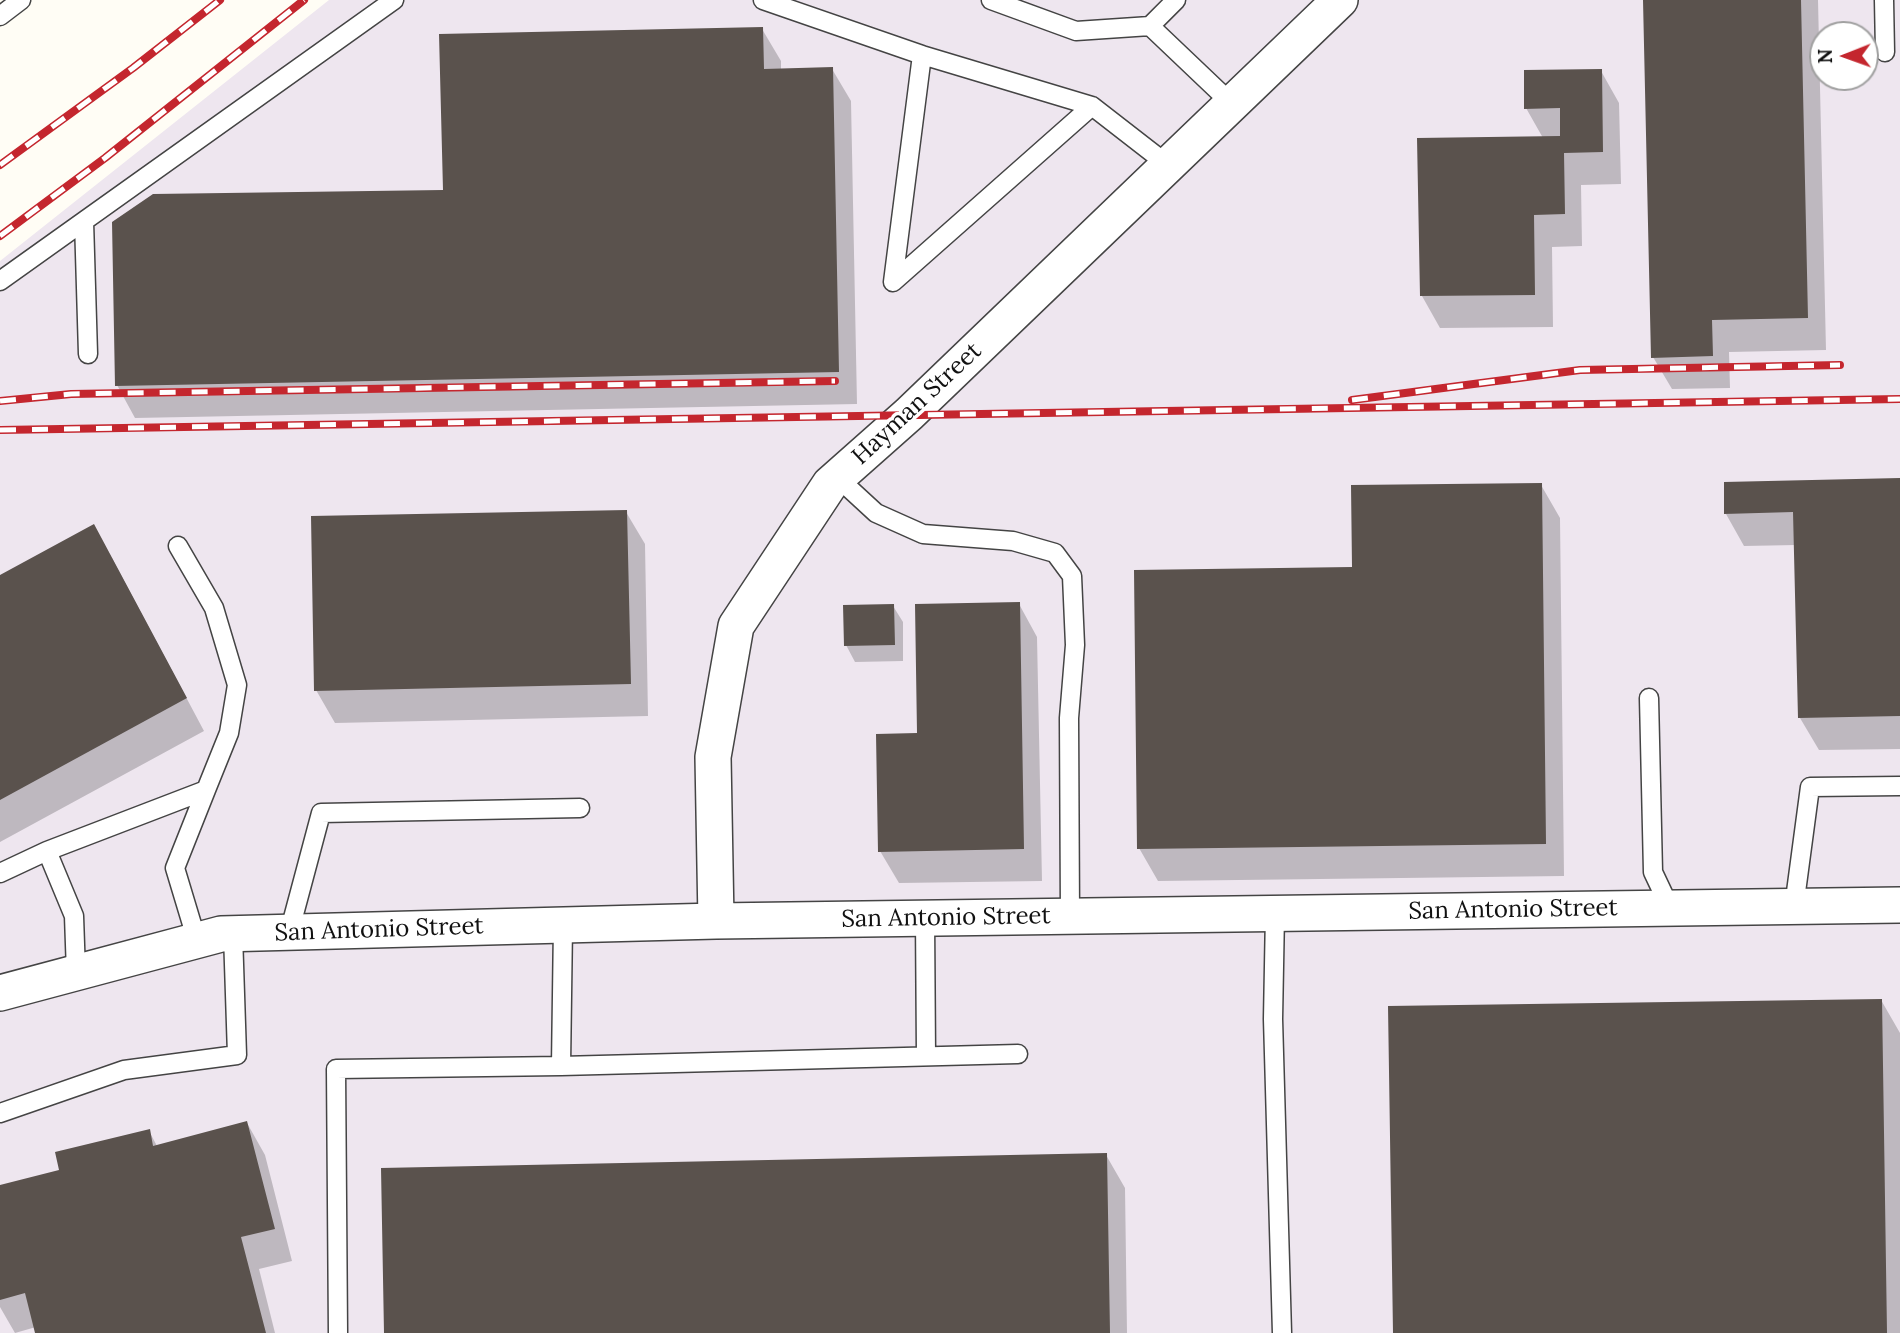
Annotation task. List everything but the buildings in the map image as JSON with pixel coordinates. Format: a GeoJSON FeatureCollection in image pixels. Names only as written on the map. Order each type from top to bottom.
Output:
{"type":"FeatureCollection","features":[{"type":"Feature","properties":{"kind":"street","name":"Hayman Street"},"geometry":{"type":"LineString","coordinates":[[716,921],[713,757],[736,626],[830,484],[908,414],[1340,0]]}},
{"type":"Feature","properties":{"kind":"street","name":"San Antonio Street"},"geometry":{"type":"LineString","coordinates":[[0,993],[221,934],[716,921],[1900,905]]}},
{"type":"Feature","properties":{"kind":"lane"},"geometry":{"type":"LineString","coordinates":[[0,16],[21,0]]}},
{"type":"Feature","properties":{"kind":"lane"},"geometry":{"type":"LineString","coordinates":[[0,281],[394,0]]}},
{"type":"Feature","properties":{"kind":"lane"},"geometry":{"type":"LineString","coordinates":[[763,0],[922,55],[1092,106],[1168,165]]}},
{"type":"Feature","properties":{"kind":"lane"},"geometry":{"type":"LineString","coordinates":[[991,0],[1076,31],[1150,26],[1176,0]]}},
{"type":"Feature","properties":{"kind":"lane"},"geometry":{"type":"LineString","coordinates":[[1884,0],[1885,52]]}},
{"type":"Feature","properties":{"kind":"lane"},"geometry":{"type":"LineString","coordinates":[[1150,26],[1232,104]]}},
{"type":"Feature","properties":{"kind":"lane"},"geometry":{"type":"LineString","coordinates":[[922,55],[893,282],[1092,106]]}},
{"type":"Feature","properties":{"kind":"lane"},"geometry":{"type":"LineString","coordinates":[[84,221],[88,354]]}},
{"type":"Feature","properties":{"kind":"lane"},"geometry":{"type":"LineString","coordinates":[[838,478],[876,513],[923,534],[1013,541],[1055,553],[1072,576],[1075,645],[1069,718],[1070,916]]}},
{"type":"Feature","properties":{"kind":"lane"},"geometry":{"type":"LineString","coordinates":[[178,546],[214,608],[237,685],[229,733],[175,868],[197,940]]}},
{"type":"Feature","properties":{"kind":"lane"},"geometry":{"type":"LineString","coordinates":[[1649,698],[1653,872],[1670,908]]}},
{"type":"Feature","properties":{"kind":"lane"},"geometry":{"type":"LineString","coordinates":[[1794,907],[1810,788],[1900,786]]}},
{"type":"Feature","properties":{"kind":"lane"},"geometry":{"type":"LineString","coordinates":[[0,873],[205,790]]}},
{"type":"Feature","properties":{"kind":"lane"},"geometry":{"type":"LineString","coordinates":[[289,933],[321,813],[580,808]]}},
{"type":"Feature","properties":{"kind":"lane"},"geometry":{"type":"LineString","coordinates":[[47,852],[74,916],[76,973]]}},
{"type":"Feature","properties":{"kind":"lane"},"geometry":{"type":"LineString","coordinates":[[1275,914],[1273,1019],[1282,1333]]}},
{"type":"Feature","properties":{"kind":"lane"},"geometry":{"type":"LineString","coordinates":[[925,918],[926,1056]]}},
{"type":"Feature","properties":{"kind":"lane"},"geometry":{"type":"LineString","coordinates":[[561,1066],[563,925]]}},
{"type":"Feature","properties":{"kind":"lane"},"geometry":{"type":"LineString","coordinates":[[0,1114],[124,1070],[237,1055],[233,934]]}},
{"type":"Feature","properties":{"kind":"lane"},"geometry":{"type":"LineString","coordinates":[[338,1333],[337,1069],[1018,1054]]}},
{"type":"Feature","properties":{"kind":"shaded area"},"geometry":{"type":"Polygon","coordinates":[[[329,0],[1900,0],[1900,1333],[0,1333],[0,261],[329,0]]]}},
{"type":"Feature","properties":{"kind":"railway"},"geometry":{"type":"LineString","coordinates":[[0,165],[133,68],[220,0]]}},
{"type":"Feature","properties":{"kind":"railway"},"geometry":{"type":"LineString","coordinates":[[0,236],[105,158],[304,0]]}},
{"type":"Feature","properties":{"kind":"railway"},"geometry":{"type":"LineString","coordinates":[[1352,400],[1580,370],[1840,365]]}},
{"type":"Feature","properties":{"kind":"railway"},"geometry":{"type":"LineString","coordinates":[[0,401],[71,394],[835,381]]}},
{"type":"Feature","properties":{"kind":"railway"},"geometry":{"type":"LineString","coordinates":[[0,430],[1900,399]]}}]}
